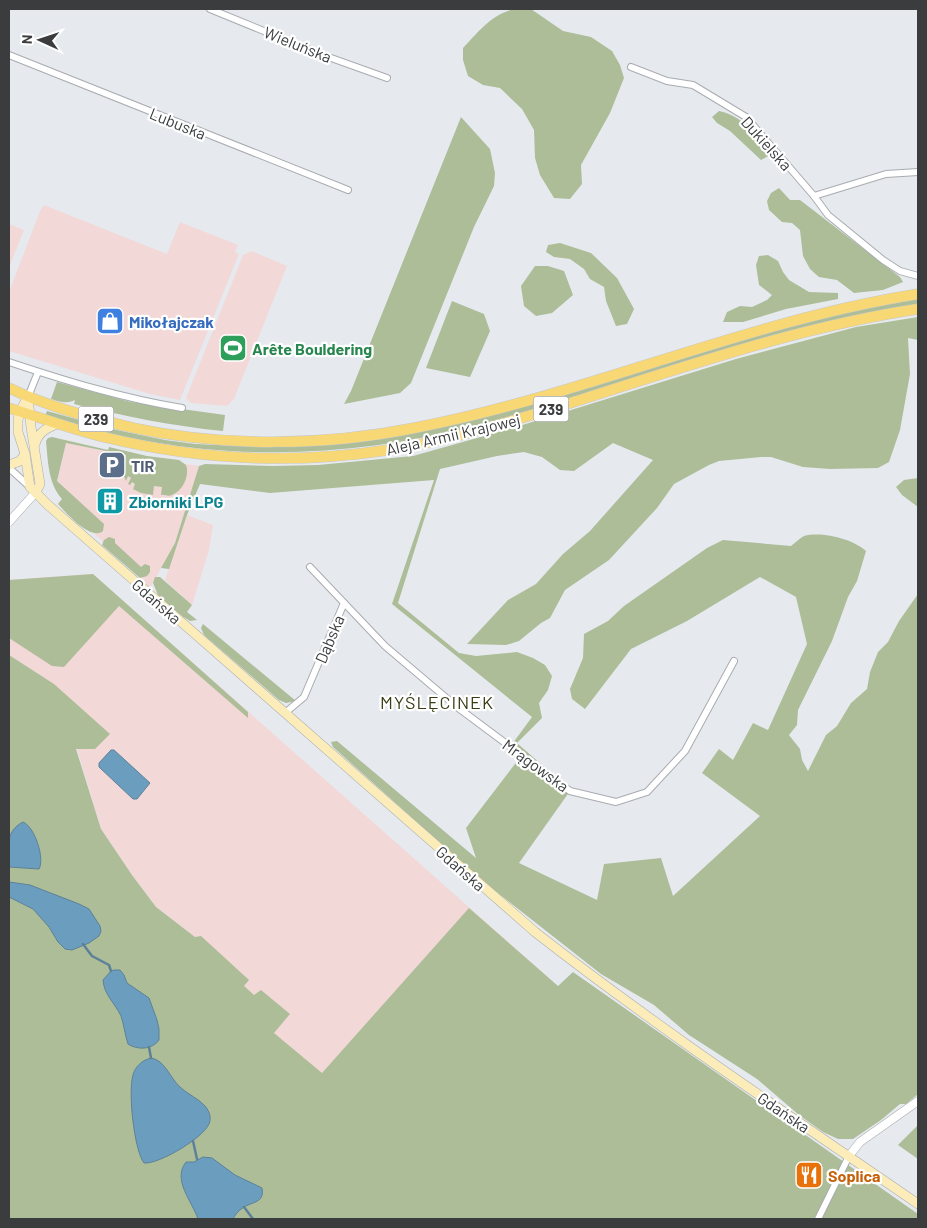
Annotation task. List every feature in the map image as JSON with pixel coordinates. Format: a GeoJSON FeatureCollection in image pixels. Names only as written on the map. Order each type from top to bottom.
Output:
{"type":"FeatureCollection","features":[{"type":"Feature","properties":{"kind":"main road","name":"Aleja Armii Krajowej"},"geometry":{"type":"LineString","coordinates":[[9,388],[28,397],[72,412],[112,423],[195,438],[281,441],[368,436],[412,429],[479,414],[794,320],[852,306],[918,294]]}},
{"type":"Feature","properties":{"kind":"main road","name":"Aleja Armii Krajowej"},"geometry":{"type":"LineString","coordinates":[[9,408],[56,424],[138,444],[210,455],[285,458],[379,451],[430,442],[484,429],[803,333],[863,318],[918,309]]}},
{"type":"Feature","properties":{"kind":"main road"},"geometry":{"type":"LineString","coordinates":[[25,413],[34,447],[40,484],[33,490],[17,429],[25,413],[28,397]]}},
{"type":"Feature","properties":{"kind":"main road"},"geometry":{"type":"LineString","coordinates":[[34,447],[39,434],[56,424]]}},
{"type":"Feature","properties":{"kind":"main road"},"geometry":{"type":"LineString","coordinates":[[9,466],[16,463],[25,454]]}},
{"type":"Feature","properties":{"kind":"main road","name":"Gdańska"},"geometry":{"type":"LineString","coordinates":[[33,490],[94,546],[488,892],[596,980],[918,1204]]}},
{"type":"Feature","properties":{"kind":"street","name":"Wieluńska"},"geometry":{"type":"LineString","coordinates":[[210,9],[320,54],[387,78]]}},
{"type":"Feature","properties":{"kind":"street","name":"Lubuska"},"geometry":{"type":"LineString","coordinates":[[9,56],[348,190]]}},
{"type":"Feature","properties":{"kind":"street","name":"Dukielska"},"geometry":{"type":"LineString","coordinates":[[631,67],[667,81],[693,85],[746,117],[828,215],[883,260],[900,271],[918,276]]}},
{"type":"Feature","properties":{"kind":"street"},"geometry":{"type":"LineString","coordinates":[[814,196],[886,174],[918,172]]}},
{"type":"Feature","properties":{"kind":"street"},"geometry":{"type":"LineString","coordinates":[[9,362],[133,400],[182,408]]}},
{"type":"Feature","properties":{"kind":"street"},"geometry":{"type":"LineString","coordinates":[[28,397],[38,372]]}},
{"type":"Feature","properties":{"kind":"street","name":"Gdańska"},"geometry":{"type":"LineString","coordinates":[[9,466],[33,490]]}},
{"type":"Feature","properties":{"kind":"street"},"geometry":{"type":"LineString","coordinates":[[9,522],[33,490]]}},
{"type":"Feature","properties":{"kind":"street","name":"Dąbska"},"geometry":{"type":"LineString","coordinates":[[285,713],[304,697],[344,604],[310,567]]}},
{"type":"Feature","properties":{"kind":"street","name":"Mrągowska"},"geometry":{"type":"LineString","coordinates":[[344,604],[385,646],[457,707],[570,791],[616,802],[647,792],[685,751],[734,661]]}},
{"type":"Feature","properties":{"kind":"street"},"geometry":{"type":"LineString","coordinates":[[818,1219],[849,1156],[860,1142],[918,1101]]}},
{"type":"Feature","properties":{"kind":"shaded area","name":"Mikołajczak"},"geometry":{"type":"Polygon","coordinates":[[[44,205],[167,254],[180,222],[238,245],[235,252],[239,254],[180,400],[150,394],[9,351],[9,292],[44,205]]]}},
{"type":"Feature","properties":{"kind":"shaded area"},"geometry":{"type":"Polygon","coordinates":[[[9,224],[24,230],[9,268],[9,224]]]}},
{"type":"Feature","properties":{"kind":"shaded area"},"geometry":{"type":"Polygon","coordinates":[[[252,251],[287,266],[234,399],[227,406],[191,403],[186,398],[243,255],[252,251]]]}},
{"type":"Feature","properties":{"kind":"shaded area"},"geometry":{"type":"Polygon","coordinates":[[[66,443],[126,455],[199,466],[175,543],[150,588],[95,534],[57,481],[66,443]]]}},
{"type":"Feature","properties":{"kind":"shaded area"},"geometry":{"type":"Polygon","coordinates":[[[187,515],[213,525],[209,550],[192,605],[165,580],[187,515]]]}},
{"type":"Feature","properties":{"kind":"shaded area"},"geometry":{"type":"Polygon","coordinates":[[[93,574],[559,987],[427,1219],[195,937],[156,907],[101,829],[70,726],[9,667],[9,580],[93,574]]]}},
{"type":"Feature","properties":{"kind":"green space"},"geometry":{"type":"Polygon","coordinates":[[[515,9],[531,9],[563,31],[591,37],[612,51],[620,65],[624,78],[610,113],[581,165],[582,184],[570,199],[554,198],[540,175],[535,158],[534,130],[522,109],[500,88],[483,85],[468,76],[463,60],[463,48],[480,30],[493,19],[515,9]]]}},
{"type":"Feature","properties":{"kind":"green space"},"geometry":{"type":"Polygon","coordinates":[[[719,111],[743,122],[770,155],[761,160],[730,131],[717,123],[712,117],[719,111]]]}},
{"type":"Feature","properties":{"kind":"green space"},"geometry":{"type":"Polygon","coordinates":[[[461,117],[490,149],[495,173],[494,186],[474,227],[411,383],[400,393],[344,404],[351,391],[461,117]]]}},
{"type":"Feature","properties":{"kind":"green space"},"geometry":{"type":"Polygon","coordinates":[[[779,188],[790,200],[800,200],[900,277],[903,282],[883,290],[854,293],[837,280],[819,277],[810,269],[803,256],[800,230],[792,223],[782,222],[769,210],[767,201],[771,193],[779,188]]]}},
{"type":"Feature","properties":{"kind":"green space"},"geometry":{"type":"Polygon","coordinates":[[[560,243],[591,253],[617,278],[634,309],[627,324],[616,326],[606,301],[604,287],[590,279],[584,269],[570,259],[554,257],[546,252],[548,245],[560,243]]]}},
{"type":"Feature","properties":{"kind":"green space"},"geometry":{"type":"Polygon","coordinates":[[[768,255],[778,261],[789,280],[809,292],[838,293],[838,299],[786,309],[743,322],[723,322],[727,312],[740,306],[752,307],[767,300],[772,295],[759,285],[756,265],[759,256],[768,255]]]}},
{"type":"Feature","properties":{"kind":"green space"},"geometry":{"type":"Polygon","coordinates":[[[535,266],[548,266],[564,271],[573,295],[552,313],[536,316],[524,306],[521,286],[535,266]]]}},
{"type":"Feature","properties":{"kind":"green space"},"geometry":{"type":"Polygon","coordinates":[[[918,299],[918,304],[483,424],[427,437],[372,446],[317,451],[263,452],[209,449],[155,443],[45,416],[47,411],[112,429],[195,444],[260,447],[369,440],[414,433],[481,418],[794,325],[853,311],[918,299]]]}},
{"type":"Feature","properties":{"kind":"green space"},"geometry":{"type":"Polygon","coordinates":[[[452,301],[484,314],[490,331],[470,377],[426,368],[452,301]]]}},
{"type":"Feature","properties":{"kind":"green space"},"geometry":{"type":"Polygon","coordinates":[[[918,317],[918,340],[908,338],[910,374],[900,430],[889,462],[878,468],[830,469],[803,467],[771,457],[761,457],[719,461],[709,465],[674,484],[657,508],[609,560],[565,590],[550,618],[519,641],[506,645],[467,644],[508,600],[536,584],[563,554],[590,531],[653,460],[613,443],[574,471],[560,470],[542,457],[524,452],[440,469],[398,603],[459,653],[476,656],[517,652],[545,665],[552,676],[548,690],[539,703],[542,718],[517,743],[542,765],[539,768],[570,791],[519,863],[597,900],[604,864],[661,858],[673,896],[760,816],[702,773],[719,749],[733,760],[753,723],[768,730],[807,644],[796,597],[760,577],[687,621],[631,649],[585,709],[572,699],[570,689],[583,658],[584,634],[608,621],[624,606],[707,548],[723,540],[791,546],[804,536],[828,535],[860,547],[866,551],[857,581],[848,597],[832,641],[798,710],[797,725],[789,735],[800,749],[802,760],[808,771],[826,735],[837,726],[851,703],[867,689],[870,672],[878,652],[888,642],[899,621],[918,594],[918,1094],[906,1104],[900,1104],[853,1139],[838,1139],[823,1132],[799,1115],[757,1079],[689,1035],[654,1005],[601,974],[485,883],[333,747],[331,742],[337,741],[476,858],[466,828],[518,760],[507,751],[532,717],[392,604],[434,480],[270,493],[200,484],[187,515],[169,569],[161,568],[175,543],[199,466],[205,464],[318,465],[413,456],[516,427],[736,359],[856,327],[918,317]]]}},
{"type":"Feature","properties":{"kind":"green space"},"geometry":{"type":"Polygon","coordinates":[[[57,382],[131,402],[225,415],[223,431],[130,416],[74,404],[75,400],[60,402],[51,399],[57,382]]]}},
{"type":"Feature","properties":{"kind":"green space"},"geometry":{"type":"Polygon","coordinates":[[[52,437],[108,450],[109,447],[147,456],[179,460],[186,465],[185,482],[176,493],[169,496],[161,495],[162,487],[154,486],[153,495],[141,493],[133,489],[135,484],[132,482],[130,485],[128,484],[131,478],[128,476],[126,481],[123,474],[126,455],[66,443],[57,481],[104,524],[103,531],[98,533],[92,532],[79,525],[58,504],[62,499],[51,479],[48,464],[46,441],[52,437]]]}},
{"type":"Feature","properties":{"kind":"green space"},"geometry":{"type":"Polygon","coordinates":[[[918,478],[918,507],[902,495],[896,487],[904,480],[918,478]]]}},
{"type":"Feature","properties":{"kind":"green space"},"geometry":{"type":"Polygon","coordinates":[[[109,537],[115,539],[115,543],[141,567],[145,564],[150,566],[150,572],[147,576],[140,578],[102,545],[104,540],[109,537]]]}},
{"type":"Feature","properties":{"kind":"green space"},"geometry":{"type":"Polygon","coordinates":[[[93,574],[248,712],[248,718],[119,606],[64,667],[52,666],[9,638],[9,580],[93,574]]]}},
{"type":"Feature","properties":{"kind":"green space"},"geometry":{"type":"Polygon","coordinates":[[[155,577],[160,577],[192,605],[187,612],[197,620],[190,621],[182,616],[158,595],[153,583],[155,577]]]}},
{"type":"Feature","properties":{"kind":"green space"},"geometry":{"type":"Polygon","coordinates":[[[203,624],[296,701],[286,703],[279,700],[204,635],[201,628],[203,624]]]}},
{"type":"Feature","properties":{"kind":"green space"},"geometry":{"type":"Polygon","coordinates":[[[9,655],[54,684],[110,734],[95,749],[76,749],[101,829],[156,907],[195,937],[201,936],[249,980],[244,986],[254,995],[261,990],[290,1014],[274,1033],[322,1073],[469,908],[558,986],[573,972],[918,1214],[918,1219],[9,1219],[9,655]]]}},
{"type":"Feature","properties":{"kind":"green space"},"geometry":{"type":"Polygon","coordinates":[[[918,1125],[918,1159],[898,1145],[918,1125]]]}},
{"type":"Feature","properties":{"kind":"water"},"geometry":{"type":"Polygon","coordinates":[[[111,750],[114,750],[150,783],[137,799],[133,799],[99,767],[99,763],[111,750]]]}},
{"type":"Feature","properties":{"kind":"water"},"geometry":{"type":"Polygon","coordinates":[[[23,822],[31,830],[38,844],[41,858],[39,869],[9,867],[8,847],[10,836],[17,826],[23,822]]]}},
{"type":"Feature","properties":{"kind":"water"},"geometry":{"type":"Polygon","coordinates":[[[9,882],[30,885],[89,909],[100,926],[99,936],[89,943],[72,950],[65,949],[33,909],[9,897],[9,882]]]}},
{"type":"Feature","properties":{"kind":"water"},"geometry":{"type":"Polygon","coordinates":[[[114,970],[120,970],[127,983],[149,998],[159,1029],[159,1040],[152,1046],[140,1048],[128,1044],[121,1016],[108,995],[103,980],[114,970]]]}},
{"type":"Feature","properties":{"kind":"water"},"geometry":{"type":"Polygon","coordinates":[[[151,1058],[160,1062],[180,1087],[205,1106],[210,1118],[208,1126],[193,1141],[160,1159],[144,1163],[137,1145],[131,1091],[135,1069],[143,1061],[151,1058]]]}},
{"type":"Feature","properties":{"kind":"water"},"geometry":{"type":"Polygon","coordinates":[[[203,1157],[212,1158],[235,1175],[262,1188],[261,1198],[241,1209],[233,1219],[198,1219],[184,1190],[181,1176],[186,1162],[194,1162],[203,1157]]]}},
{"type":"Feature","properties":{"kind":"waterway"},"geometry":{"type":"LineString","coordinates":[[83,944],[92,956],[109,965],[111,971]]}},
{"type":"Feature","properties":{"kind":"waterway"},"geometry":{"type":"LineString","coordinates":[[149,1047],[151,1058]]}},
{"type":"Feature","properties":{"kind":"waterway"},"geometry":{"type":"LineString","coordinates":[[193,1141],[197,1159]]}},
{"type":"Feature","properties":{"kind":"waterway"},"geometry":{"type":"LineString","coordinates":[[244,1207],[253,1219]]}},
{"type":"Feature","properties":{"kind":"place","name":"Mikołajczak"},"geometry":{"type":"Point","coordinates":[110,321]}},
{"type":"Feature","properties":{"kind":"place","name":"Arête Bouldering"},"geometry":{"type":"Point","coordinates":[233,348]}},
{"type":"Feature","properties":{"kind":"place","name":"TIR"},"geometry":{"type":"Point","coordinates":[112,465]}},
{"type":"Feature","properties":{"kind":"place","name":"Zbiorniki LPG"},"geometry":{"type":"Point","coordinates":[110,501]}},
{"type":"Feature","properties":{"kind":"place","name":"Soplica"},"geometry":{"type":"Point","coordinates":[809,1175]}},
{"type":"Feature","properties":{"kind":"district","name":"MYŚLĘCINEK"},"geometry":{"type":"Point","coordinates":[437,702]}}]}
